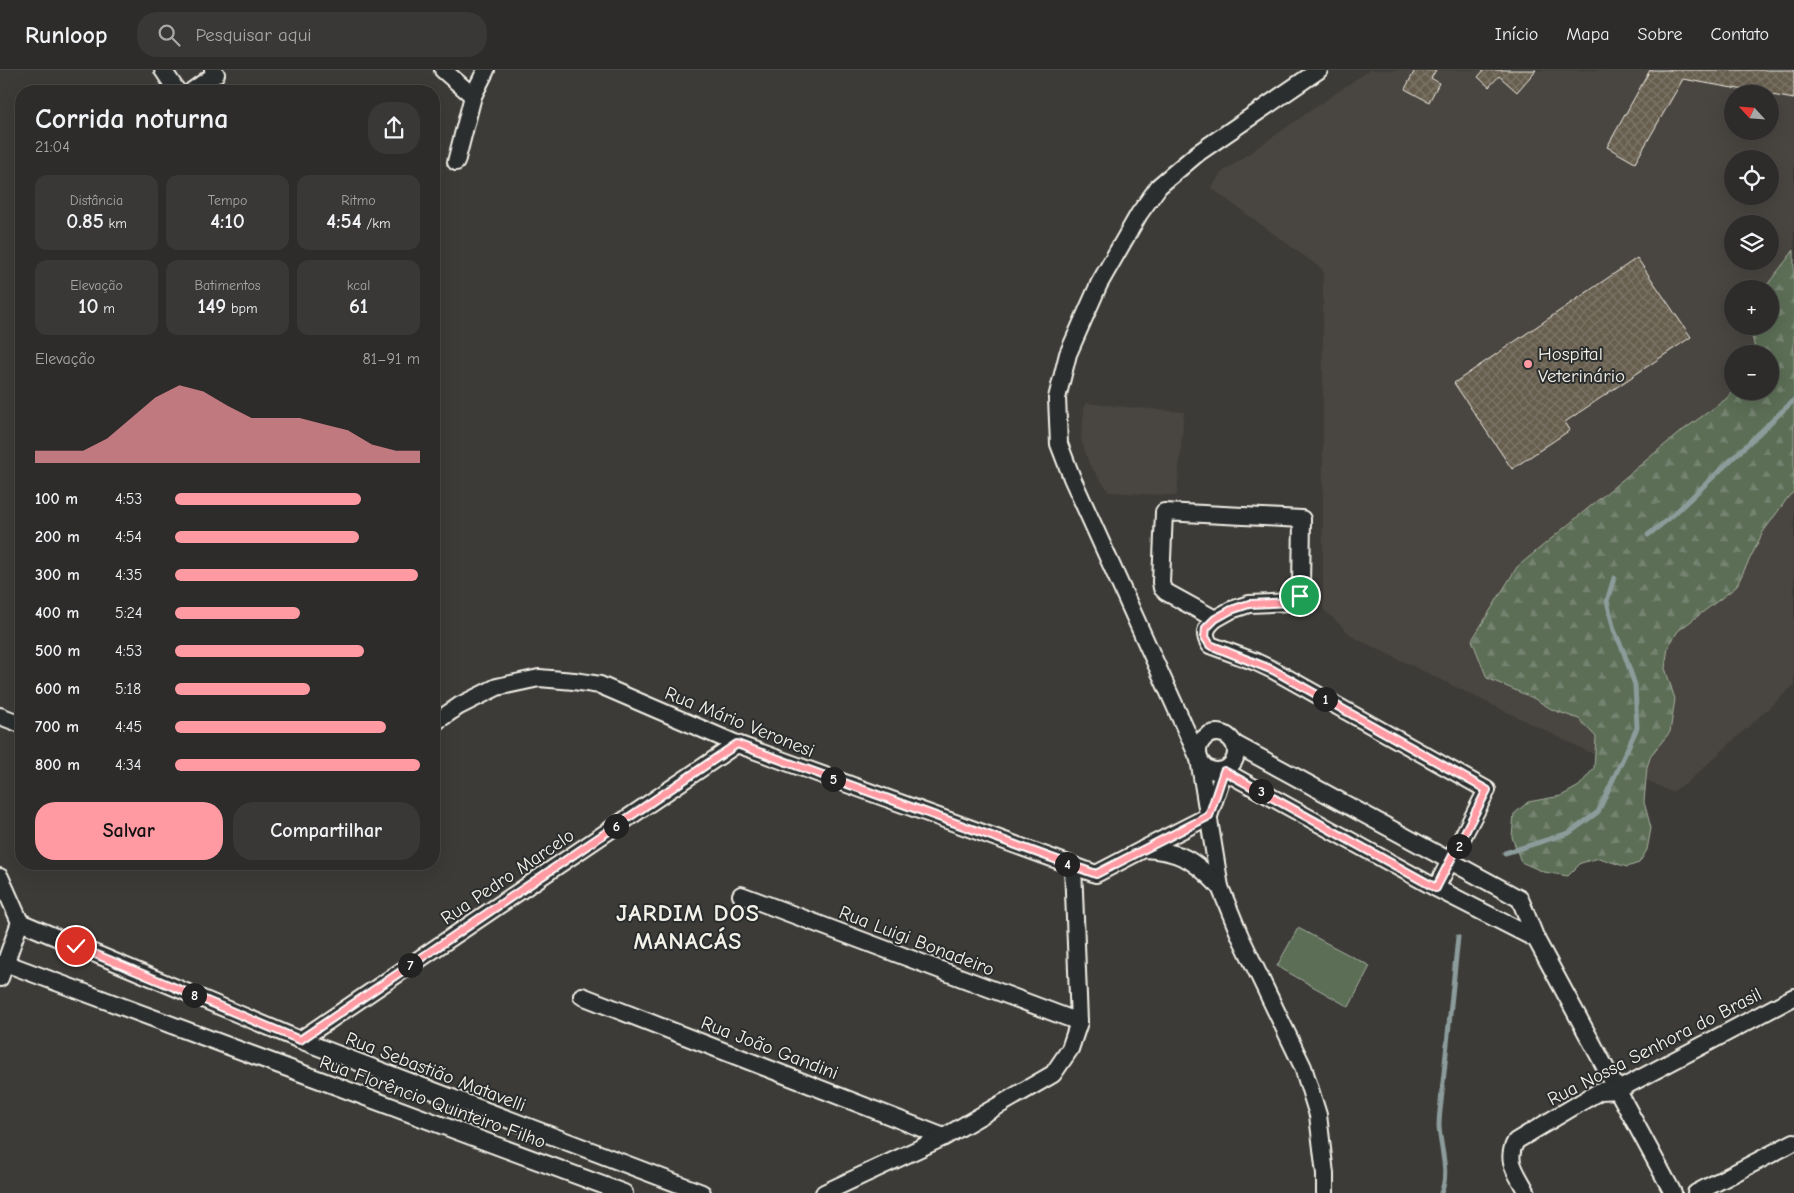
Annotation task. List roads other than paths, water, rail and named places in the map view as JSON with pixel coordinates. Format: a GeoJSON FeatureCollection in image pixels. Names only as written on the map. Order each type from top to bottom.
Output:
{"type":"FeatureCollection","features":[{"type":"Feature","properties":{"kind":"street"},"geometry":{"type":"LineString","coordinates":[[163,70],[173,85]]}},
{"type":"Feature","properties":{"kind":"street"},"geometry":{"type":"LineString","coordinates":[[200,85],[216,74],[213,70]]}},
{"type":"Feature","properties":{"kind":"street"},"geometry":{"type":"LineString","coordinates":[[443,70],[473,96]]}},
{"type":"Feature","properties":{"kind":"street"},"geometry":{"type":"LineString","coordinates":[[456,162],[473,96],[486,70]]}},
{"type":"Feature","properties":{"kind":"street"},"geometry":{"type":"LineString","coordinates":[[1319,70],[1198,153],[1159,186],[1139,214],[1100,284],[1068,354],[1057,398],[1059,444],[1072,478],[1202,764],[1212,771],[1224,771],[1436,888],[1536,939]]}},
{"type":"Feature","properties":{"kind":"street"},"geometry":{"type":"LineString","coordinates":[[1215,619],[1162,588],[1164,512],[1302,518],[1300,596],[1293,602],[1249,604],[1231,610],[1215,619],[1206,628],[1205,637],[1210,645],[1273,670],[1487,790],[1436,888]]}},
{"type":"Feature","properties":{"kind":"street","name":"Rua Mário Veronesi"},"geometry":{"type":"LineString","coordinates":[[440,719],[459,706],[497,687],[539,678],[574,680],[600,685],[737,744],[1096,874],[1209,816]]}},
{"type":"Feature","properties":{"kind":"street"},"geometry":{"type":"LineString","coordinates":[[1178,711],[1197,725],[1213,733],[1226,735],[1234,744],[1520,899],[1536,939],[1673,1193]]}},
{"type":"Feature","properties":{"kind":"street"},"geometry":{"type":"LineString","coordinates":[[0,716],[15,722]]}},
{"type":"Feature","properties":{"kind":"street"},"geometry":{"type":"LineString","coordinates":[[1213,733],[1202,740],[1198,753],[1220,887],[1240,936],[1303,1067],[1318,1115],[1325,1174],[1325,1193]]}},
{"type":"Feature","properties":{"kind":"street","name":"Rua Pedro Marcelo"},"geometry":{"type":"LineString","coordinates":[[300,1040],[737,744]]}},
{"type":"Feature","properties":{"kind":"street"},"geometry":{"type":"LineString","coordinates":[[1209,816],[1224,771],[1230,767],[1236,756],[1234,744]]}},
{"type":"Feature","properties":{"kind":"street"},"geometry":{"type":"LineString","coordinates":[[1144,849],[1164,850],[1182,856],[1201,867],[1220,887]]}},
{"type":"Feature","properties":{"kind":"street"},"geometry":{"type":"LineString","coordinates":[[824,1193],[944,1137],[1053,1074],[1070,1049],[1079,1022],[1073,866]]}},
{"type":"Feature","properties":{"kind":"street"},"geometry":{"type":"LineString","coordinates":[[0,877],[20,922]]}},
{"type":"Feature","properties":{"kind":"street","name":"Rua Luigi Bonadeiro"},"geometry":{"type":"LineString","coordinates":[[740,895],[1079,1022]]}},
{"type":"Feature","properties":{"kind":"street","name":"Rua Sebastião Matavelli"},"geometry":{"type":"LineString","coordinates":[[20,922],[300,1040],[702,1193]]}},
{"type":"Feature","properties":{"kind":"street","name":"Rua Florêncio Quinteiro Filho"},"geometry":{"type":"LineString","coordinates":[[20,922],[3,971],[624,1193]]}},
{"type":"Feature","properties":{"kind":"street","name":"Rua João Gandini"},"geometry":{"type":"LineString","coordinates":[[582,996],[944,1137]]}},
{"type":"Feature","properties":{"kind":"street","name":"Rua Nossa Senhora do Brasil"},"geometry":{"type":"LineString","coordinates":[[1527,1193],[1511,1161],[1511,1150],[1516,1141],[1600,1091],[1618,1090],[1794,998]]}},
{"type":"Feature","properties":{"kind":"street"},"geometry":{"type":"LineString","coordinates":[[1696,1193],[1794,1142]]}},
{"type":"Feature","properties":{"kind":"waterway"},"geometry":{"type":"LineString","coordinates":[[1648,535],[1672,516],[1794,400]]}},
{"type":"Feature","properties":{"kind":"waterway"},"geometry":{"type":"LineString","coordinates":[[1505,853],[1569,833],[1598,812],[1637,728],[1635,685],[1614,630],[1607,601],[1614,578]]}},
{"type":"Feature","properties":{"kind":"waterway"},"geometry":{"type":"LineString","coordinates":[[1441,1193],[1444,1185],[1445,1168],[1439,1117],[1458,937]]}},
{"type":"Feature","properties":{"kind":"place","name":"Hospital Veterinário"},"geometry":{"type":"Point","coordinates":[1528,364]}},
{"type":"Feature","properties":{"kind":"district","name":"JARDIM DOS MANACÁS"},"geometry":{"type":"Point","coordinates":[688,927]}}]}
